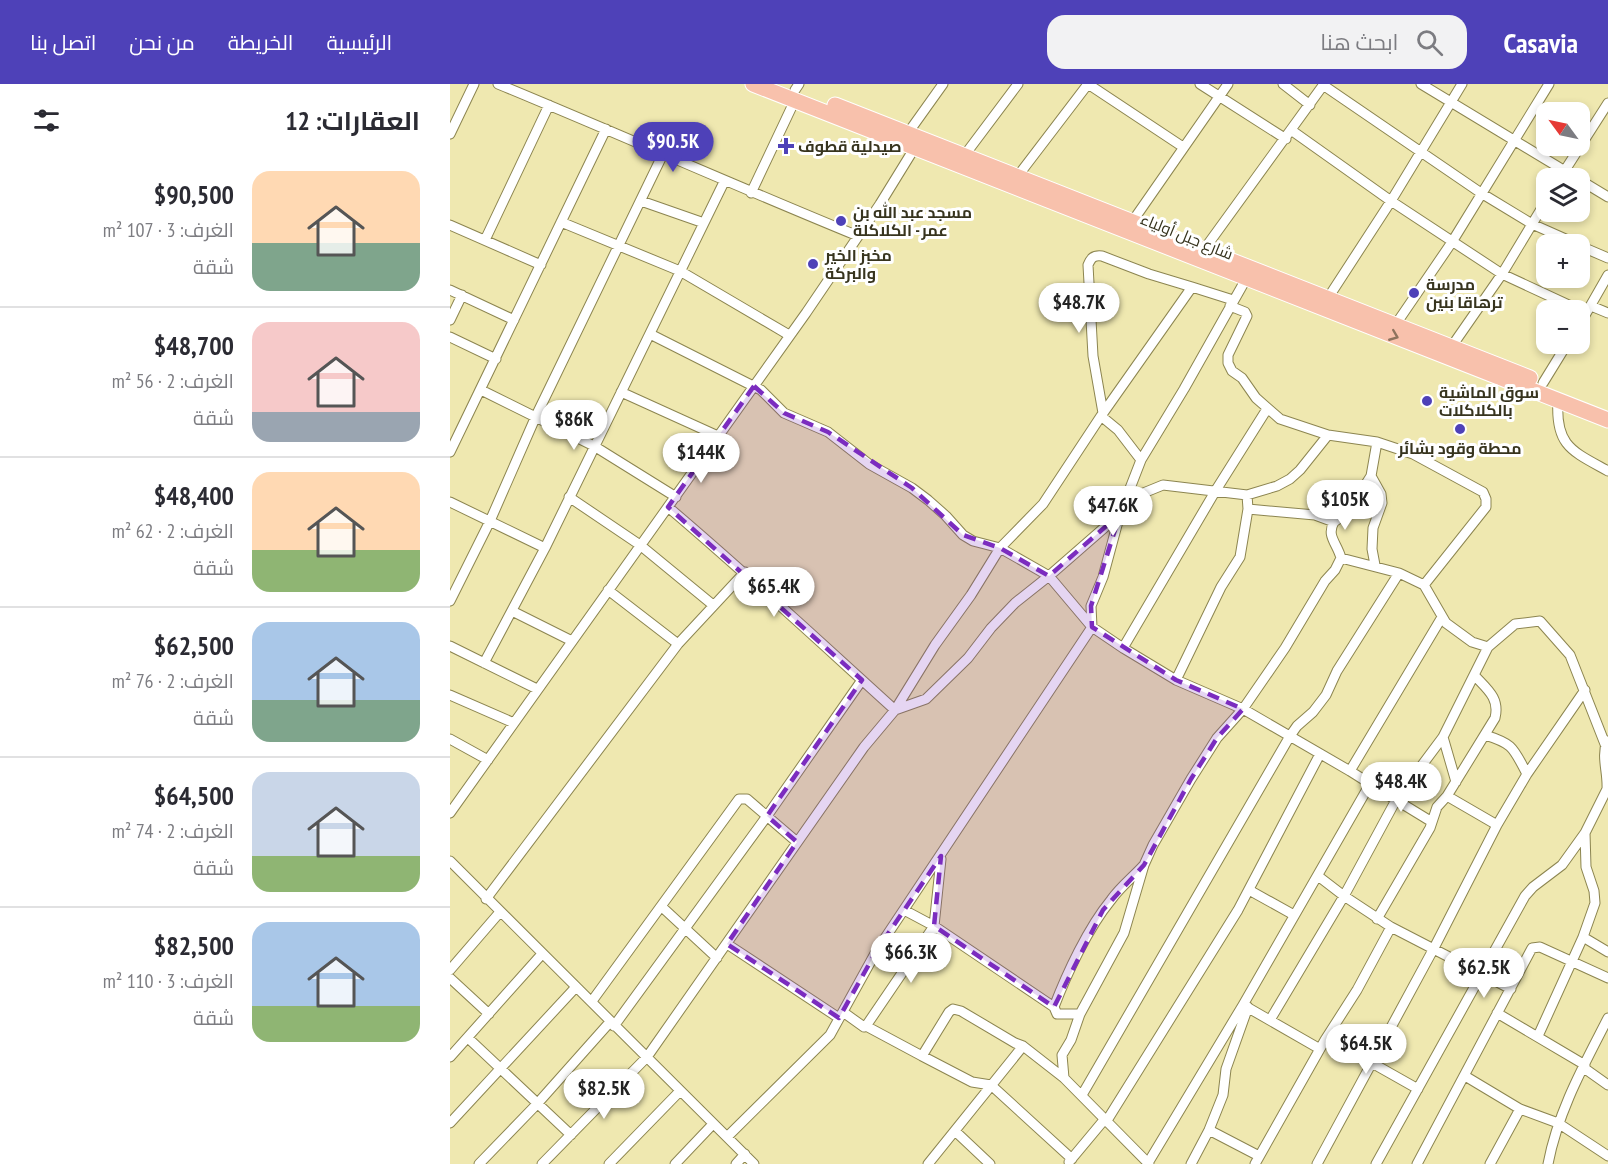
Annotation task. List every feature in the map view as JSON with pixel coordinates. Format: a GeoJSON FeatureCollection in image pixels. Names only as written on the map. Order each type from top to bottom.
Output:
{"type":"FeatureCollection","features":[{"type":"Feature","properties":{"kind":"main road","name":"شارع جبل أولياء"},"geometry":{"type":"LineString","coordinates":[[753,84],[797,91]]}},
{"type":"Feature","properties":{"kind":"main road","name":"شارع جبل أولياء"},"geometry":{"type":"LineString","coordinates":[[780,84],[1246,279],[1608,420]]}},
{"type":"Feature","properties":{"kind":"main road","name":"شارع جبل أولياء"},"geometry":{"type":"LineString","coordinates":[[914,140],[964,156],[1608,409]]}},
{"type":"Feature","properties":{"kind":"street"},"geometry":{"type":"LineString","coordinates":[[450,135],[474,84]]}},
{"type":"Feature","properties":{"kind":"street"},"geometry":{"type":"LineString","coordinates":[[498,84],[724,182],[858,236]]}},
{"type":"Feature","properties":{"kind":"street"},"geometry":{"type":"LineString","coordinates":[[450,813],[806,313],[858,236],[914,140],[943,84]]}},
{"type":"Feature","properties":{"kind":"street"},"geometry":{"type":"LineString","coordinates":[[964,156],[1018,84]]}},
{"type":"Feature","properties":{"kind":"street"},"geometry":{"type":"LineString","coordinates":[[1017,177],[1088,84],[1183,147]]}},
{"type":"Feature","properties":{"kind":"street"},"geometry":{"type":"LineString","coordinates":[[1200,84],[1289,135],[1502,274],[1564,300]]}},
{"type":"Feature","properties":{"kind":"street"},"geometry":{"type":"LineString","coordinates":[[1132,222],[1228,84]]}},
{"type":"Feature","properties":{"kind":"street"},"geometry":{"type":"LineString","coordinates":[[1283,84],[1310,105]]}},
{"type":"Feature","properties":{"kind":"street"},"geometry":{"type":"LineString","coordinates":[[1203,251],[1289,135],[1323,84],[1481,193],[1532,224],[1554,234]]}},
{"type":"Feature","properties":{"kind":"street"},"geometry":{"type":"LineString","coordinates":[[1421,84],[1563,168]]}},
{"type":"Feature","properties":{"kind":"street"},"geometry":{"type":"LineString","coordinates":[[1328,298],[1391,201],[1462,84]]}},
{"type":"Feature","properties":{"kind":"street"},"geometry":{"type":"LineString","coordinates":[[1396,324],[1452,242],[1546,85]]}},
{"type":"Feature","properties":{"kind":"street"},"geometry":{"type":"LineString","coordinates":[[751,192],[797,91]]}},
{"type":"Feature","properties":{"kind":"street"},"geometry":{"type":"LineString","coordinates":[[1567,168],[1608,103]]}},
{"type":"Feature","properties":{"kind":"street"},"geometry":{"type":"LineString","coordinates":[[485,240],[549,105]]}},
{"type":"Feature","properties":{"kind":"street"},"geometry":{"type":"LineString","coordinates":[[450,452],[454,431],[481,390],[606,129]]}},
{"type":"Feature","properties":{"kind":"street"},"geometry":{"type":"LineString","coordinates":[[450,602],[490,521],[536,416],[663,154]]}},
{"type":"Feature","properties":{"kind":"street"},"geometry":{"type":"LineString","coordinates":[[484,663],[544,548],[724,182]]}},
{"type":"Feature","properties":{"kind":"street"},"geometry":{"type":"LineString","coordinates":[[1590,185],[1608,196]]}},
{"type":"Feature","properties":{"kind":"street"},"geometry":{"type":"LineString","coordinates":[[641,201],[704,223]]}},
{"type":"Feature","properties":{"kind":"street"},"geometry":{"type":"LineString","coordinates":[[1452,346],[1502,274],[1536,217]]}},
{"type":"Feature","properties":{"kind":"street"},"geometry":{"type":"LineString","coordinates":[[561,222],[680,271],[789,335]]}},
{"type":"Feature","properties":{"kind":"street"},"geometry":{"type":"LineString","coordinates":[[450,225],[541,265]]}},
{"type":"Feature","properties":{"kind":"street"},"geometry":{"type":"LineString","coordinates":[[1590,250],[1608,258]]}},
{"type":"Feature","properties":{"kind":"street"},"geometry":{"type":"LineString","coordinates":[[1141,460],[1118,430],[1102,415],[1094,356],[1088,265],[1095,255],[1191,287],[1231,303],[1245,312],[1247,316],[1231,347],[1228,363],[1267,409],[1289,423],[1328,435],[1377,442],[1413,454],[1483,492],[1486,507],[1425,585]]}},
{"type":"Feature","properties":{"kind":"street"},"geometry":{"type":"LineString","coordinates":[[1590,306],[1608,275]]}},
{"type":"Feature","properties":{"kind":"street"},"geometry":{"type":"LineString","coordinates":[[727,1137],[830,1035],[877,950],[1092,627],[1091,606],[1103,577],[1119,514],[1141,460],[1246,279]]}},
{"type":"Feature","properties":{"kind":"street"},"geometry":{"type":"LineString","coordinates":[[543,1164],[647,1057],[864,747],[896,710],[935,645],[971,595],[1000,548],[1043,504],[1191,287]]}},
{"type":"Feature","properties":{"kind":"street"},"geometry":{"type":"LineString","coordinates":[[450,290],[514,320]]}},
{"type":"Feature","properties":{"kind":"street"},"geometry":{"type":"LineString","coordinates":[[450,320],[462,295]]}},
{"type":"Feature","properties":{"kind":"street"},"geometry":{"type":"LineString","coordinates":[[1590,310],[1608,313]]}},
{"type":"Feature","properties":{"kind":"street"},"geometry":{"type":"LineString","coordinates":[[650,334],[754,386],[767,394],[784,413],[828,432],[869,464],[912,488],[946,516],[963,536],[1000,548],[1049,576],[1092,627],[1123,648],[1176,680],[1243,709],[1432,822]]}},
{"type":"Feature","properties":{"kind":"street"},"geometry":{"type":"LineString","coordinates":[[450,337],[496,358]]}},
{"type":"Feature","properties":{"kind":"street"},"geometry":{"type":"LineString","coordinates":[[1543,383],[1561,354]]}},
{"type":"Feature","properties":{"kind":"street"},"geometry":{"type":"LineString","coordinates":[[481,390],[594,446],[676,496]]}},
{"type":"Feature","properties":{"kind":"street"},"geometry":{"type":"LineString","coordinates":[[621,392],[718,436]]}},
{"type":"Feature","properties":{"kind":"street"},"geometry":{"type":"LineString","coordinates":[[1558,400],[1557,418],[1562,437],[1575,453],[1608,471]]}},
{"type":"Feature","properties":{"kind":"street"},"geometry":{"type":"LineString","coordinates":[[1123,648],[1216,490],[1267,409]]}},
{"type":"Feature","properties":{"kind":"street"},"geometry":{"type":"LineString","coordinates":[[896,710],[926,699],[968,658],[991,628],[1015,603],[1049,576],[1136,496],[1164,485],[1247,495],[1277,486],[1300,470],[1328,435]]}},
{"type":"Feature","properties":{"kind":"street"},"geometry":{"type":"LineString","coordinates":[[1341,558],[1330,536],[1330,529],[1334,522],[1348,512],[1371,476],[1377,442]]}},
{"type":"Feature","properties":{"kind":"street"},"geometry":{"type":"LineString","coordinates":[[1371,476],[1381,494],[1382,503],[1373,528],[1372,549],[1375,566]]}},
{"type":"Feature","properties":{"kind":"street"},"geometry":{"type":"LineString","coordinates":[[1176,680],[1221,587],[1240,557],[1248,509],[1247,495]]}},
{"type":"Feature","properties":{"kind":"street"},"geometry":{"type":"LineString","coordinates":[[569,497],[640,545],[713,604]]}},
{"type":"Feature","properties":{"kind":"street"},"geometry":{"type":"LineString","coordinates":[[450,502],[544,548]]}},
{"type":"Feature","properties":{"kind":"street"},"geometry":{"type":"LineString","coordinates":[[669,507],[745,572],[896,710]]}},
{"type":"Feature","properties":{"kind":"street"},"geometry":{"type":"LineString","coordinates":[[1248,509],[1315,515],[1334,522]]}},
{"type":"Feature","properties":{"kind":"street"},"geometry":{"type":"LineString","coordinates":[[1341,558],[1399,573],[1425,585],[1446,623],[1472,642],[1488,647]]}},
{"type":"Feature","properties":{"kind":"street"},"geometry":{"type":"LineString","coordinates":[[1064,1078],[1062,1055],[1071,1040],[1080,1014],[1124,933],[1144,865],[1153,845],[1217,738],[1243,709],[1285,648],[1341,558]]}},
{"type":"Feature","properties":{"kind":"street"},"geometry":{"type":"LineString","coordinates":[[486,898],[678,644],[745,572]]}},
{"type":"Feature","properties":{"kind":"street"},"geometry":{"type":"LineString","coordinates":[[1082,1095],[1290,736],[1326,695],[1337,670],[1399,573]]}},
{"type":"Feature","properties":{"kind":"street"},"geometry":{"type":"LineString","coordinates":[[608,590],[678,644]]}},
{"type":"Feature","properties":{"kind":"street"},"geometry":{"type":"LineString","coordinates":[[512,611],[572,641]]}},
{"type":"Feature","properties":{"kind":"street"},"geometry":{"type":"LineString","coordinates":[[1350,771],[1442,617]]}},
{"type":"Feature","properties":{"kind":"street"},"geometry":{"type":"LineString","coordinates":[[1270,1020],[1344,896],[1396,800],[1443,737],[1488,647],[1515,624],[1540,621],[1569,655],[1607,741],[1604,755],[1607,789],[1585,832],[1562,865],[1526,896],[1376,1164]]}},
{"type":"Feature","properties":{"kind":"street"},"geometry":{"type":"LineString","coordinates":[[450,646],[537,689]]}},
{"type":"Feature","properties":{"kind":"street"},"geometry":{"type":"LineString","coordinates":[[1377,919],[1432,822],[1437,807],[1447,796],[1495,718],[1498,709],[1495,699],[1474,675]]}},
{"type":"Feature","properties":{"kind":"street"},"geometry":{"type":"LineString","coordinates":[[479,1164],[612,1024],[685,929],[862,680]]}},
{"type":"Feature","properties":{"kind":"street"},"geometry":{"type":"LineString","coordinates":[[1317,1164],[1434,948],[1497,825],[1527,774],[1585,690]]}},
{"type":"Feature","properties":{"kind":"street"},"geometry":{"type":"LineString","coordinates":[[450,695],[514,723]]}},
{"type":"Feature","properties":{"kind":"street"},"geometry":{"type":"LineString","coordinates":[[1485,735],[1505,741],[1515,752],[1527,774]]}},
{"type":"Feature","properties":{"kind":"street"},"geometry":{"type":"LineString","coordinates":[[1443,737],[1456,782]]}},
{"type":"Feature","properties":{"kind":"street"},"geometry":{"type":"LineString","coordinates":[[450,739],[488,760]]}},
{"type":"Feature","properties":{"kind":"street"},"geometry":{"type":"LineString","coordinates":[[727,944],[841,1015],[972,1082],[991,1085],[1070,1162],[1105,1121],[1249,890],[1320,754]]}},
{"type":"Feature","properties":{"kind":"street"},"geometry":{"type":"LineString","coordinates":[[922,1056],[949,1012],[956,1008],[1023,1046],[1064,1078],[1149,1163],[1246,1006],[1294,915],[1370,784]]}},
{"type":"Feature","properties":{"kind":"street"},"geometry":{"type":"LineString","coordinates":[[1447,796],[1497,825]]}},
{"type":"Feature","properties":{"kind":"street"},"geometry":{"type":"LineString","coordinates":[[592,1001],[739,799],[747,799],[797,842]]}},
{"type":"Feature","properties":{"kind":"street"},"geometry":{"type":"LineString","coordinates":[[1538,1036],[1583,937],[1595,903],[1594,891],[1586,867],[1585,832]]}},
{"type":"Feature","properties":{"kind":"street"},"geometry":{"type":"LineString","coordinates":[[866,1026],[934,926],[941,856]]}},
{"type":"Feature","properties":{"kind":"street"},"geometry":{"type":"LineString","coordinates":[[450,861],[754,1164]]}},
{"type":"Feature","properties":{"kind":"street"},"geometry":{"type":"LineString","coordinates":[[1054,1007],[1089,933],[1103,910],[1144,865]]}},
{"type":"Feature","properties":{"kind":"street"},"geometry":{"type":"LineString","coordinates":[[1318,876],[1377,919],[1510,989]]}},
{"type":"Feature","properties":{"kind":"street"},"geometry":{"type":"LineString","coordinates":[[1249,890],[1294,915]]}},
{"type":"Feature","properties":{"kind":"street"},"geometry":{"type":"LineString","coordinates":[[662,907],[717,958]]}},
{"type":"Feature","properties":{"kind":"street"},"geometry":{"type":"LineString","coordinates":[[904,910],[934,926],[1054,1007],[1058,1014],[1068,1016],[1080,1014]]}},
{"type":"Feature","properties":{"kind":"street"},"geometry":{"type":"LineString","coordinates":[[450,970],[500,912]]}},
{"type":"Feature","properties":{"kind":"street"},"geometry":{"type":"LineString","coordinates":[[1209,1130],[1257,1160],[1323,1044],[1357,990],[1391,927]]}},
{"type":"Feature","properties":{"kind":"street"},"geometry":{"type":"LineString","coordinates":[[1583,937],[1608,952]]}},
{"type":"Feature","properties":{"kind":"street"},"geometry":{"type":"LineString","coordinates":[[1417,1164],[1535,946],[1608,978]]}},
{"type":"Feature","properties":{"kind":"street"},"geometry":{"type":"LineString","coordinates":[[450,1056],[542,954]]}},
{"type":"Feature","properties":{"kind":"street"},"geometry":{"type":"LineString","coordinates":[[450,978],[489,1014]]}},
{"type":"Feature","properties":{"kind":"street"},"geometry":{"type":"LineString","coordinates":[[450,1124],[576,987]]}},
{"type":"Feature","properties":{"kind":"street"},"geometry":{"type":"LineString","coordinates":[[1246,1006],[1270,1020],[1323,1044],[1372,1063],[1418,1089]]}},
{"type":"Feature","properties":{"kind":"street"},"geometry":{"type":"LineString","coordinates":[[1191,1164],[1209,1130],[1223,1095],[1226,1069],[1246,1006]]}},
{"type":"Feature","properties":{"kind":"street"},"geometry":{"type":"LineString","coordinates":[[1497,1013],[1538,1036],[1608,1084]]}},
{"type":"Feature","properties":{"kind":"street"},"geometry":{"type":"LineString","coordinates":[[1548,1164],[1552,1139],[1567,1098],[1608,1018]]}},
{"type":"Feature","properties":{"kind":"street"},"geometry":{"type":"LineString","coordinates":[[468,1038],[571,1135]]}},
{"type":"Feature","properties":{"kind":"street"},"geometry":{"type":"LineString","coordinates":[[928,1164],[1023,1046]]}},
{"type":"Feature","properties":{"kind":"street"},"geometry":{"type":"LineString","coordinates":[[1465,1076],[1520,1109],[1558,1123],[1608,1156]]}},
{"type":"Feature","properties":{"kind":"street"},"geometry":{"type":"LineString","coordinates":[[609,1164],[680,1091]]}},
{"type":"Feature","properties":{"kind":"street"},"geometry":{"type":"LineString","coordinates":[[1490,1164],[1520,1109]]}},
{"type":"Feature","properties":{"kind":"street"},"geometry":{"type":"LineString","coordinates":[[675,1164],[713,1124]]}},
{"type":"Feature","properties":{"kind":"street"},"geometry":{"type":"LineString","coordinates":[[955,1131],[990,1164]]}},
{"type":"Feature","properties":{"kind":"street"},"geometry":{"type":"LineString","coordinates":[[735,1164],[745,1154]]}},
{"type":"Feature","properties":{"kind":"highlighted area"},"geometry":{"type":"Polygon","coordinates":[[[754,386],[784,413],[828,432],[912,488],[963,535],[1000,548],[1049,576],[1120,514],[1091,606],[1092,627],[1176,680],[1243,709],[1217,738],[1191,779],[1144,865],[1103,910],[1054,1007],[934,926],[941,856],[877,950],[839,1018],[727,944],[797,842],[767,816],[862,680],[668,507],[754,386]]]}},
{"type":"Feature","properties":{"kind":"place","name":"صيدلية قطوف"},"geometry":{"type":"Point","coordinates":[786,146]}},
{"type":"Feature","properties":{"kind":"place","name":"مسجد عبد الله بن عمر - الكلاكلة"},"geometry":{"type":"Point","coordinates":[841,221]}},
{"type":"Feature","properties":{"kind":"place","name":"مخبز الخير والبركة"},"geometry":{"type":"Point","coordinates":[813,264]}},
{"type":"Feature","properties":{"kind":"place","name":"مدرسة ترهاقا بنين"},"geometry":{"type":"Point","coordinates":[1414,293]}},
{"type":"Feature","properties":{"kind":"place","name":"سوق الماشية بالكلاكلات"},"geometry":{"type":"Point","coordinates":[1427,401]}},
{"type":"Feature","properties":{"kind":"place","name":"محطة وقود بشائر"},"geometry":{"type":"Point","coordinates":[1460,429]}}]}
